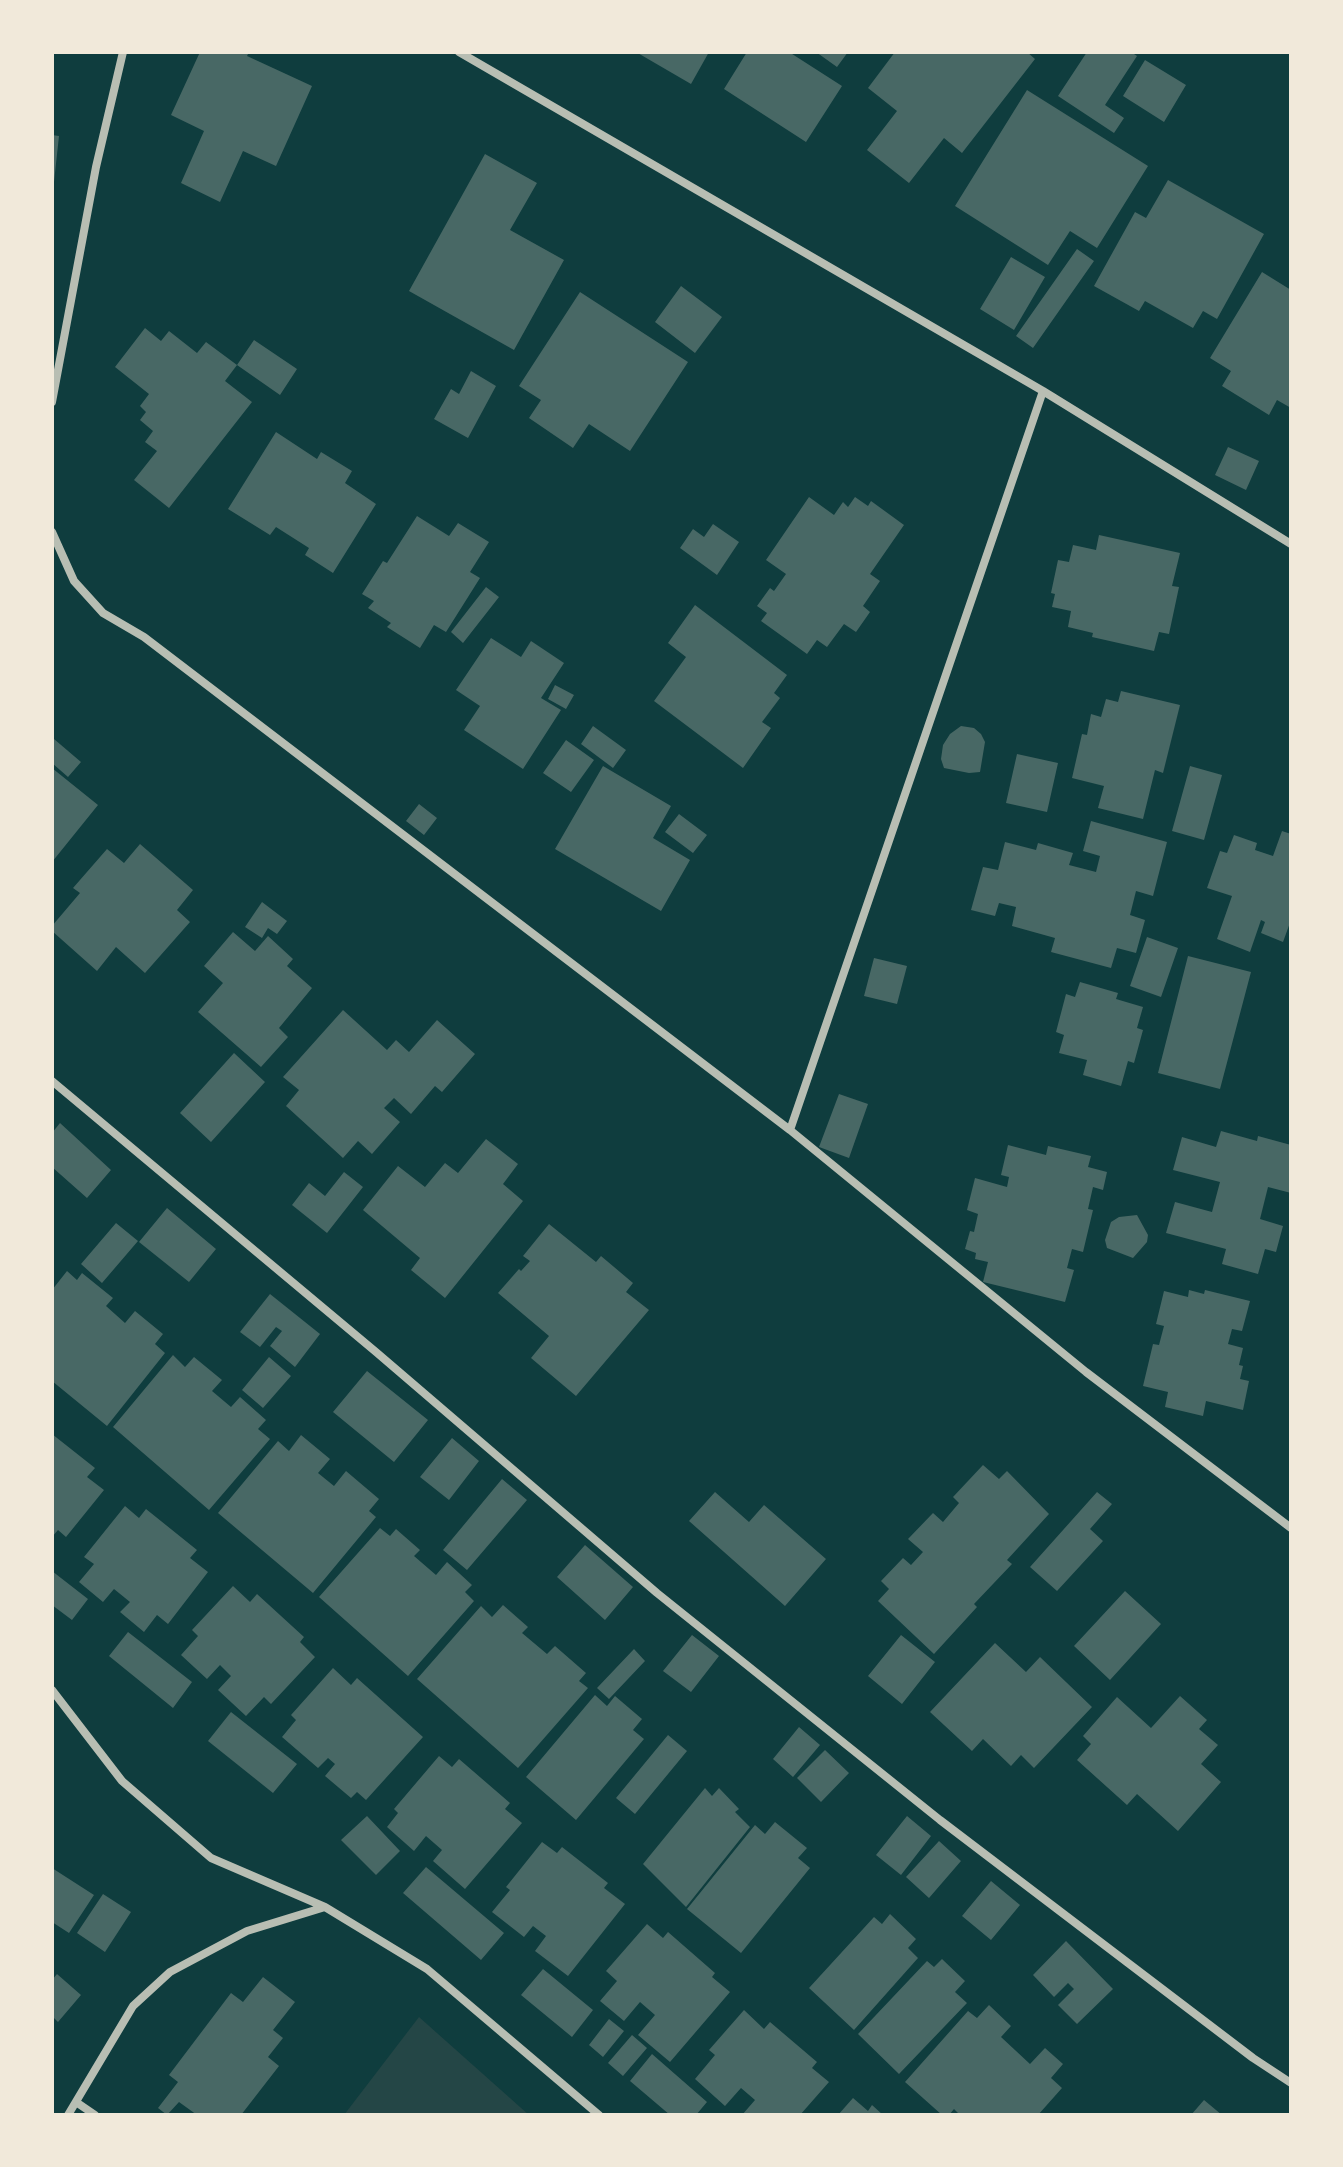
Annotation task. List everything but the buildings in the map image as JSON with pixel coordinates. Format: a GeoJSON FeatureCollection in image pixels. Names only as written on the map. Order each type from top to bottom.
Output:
{"type":"FeatureCollection","features":[{"type":"Feature","properties":{"kind":"street"},"geometry":{"type":"LineString","coordinates":[[52,402],[96,167],[123,52]]}},
{"type":"Feature","properties":{"kind":"street"},"geometry":{"type":"LineString","coordinates":[[459,52],[1043,391],[1291,544]]}},
{"type":"Feature","properties":{"kind":"street"},"geometry":{"type":"LineString","coordinates":[[790,1130],[1043,391]]}},
{"type":"Feature","properties":{"kind":"street"},"geometry":{"type":"LineString","coordinates":[[52,532],[74,581],[103,613],[144,637],[790,1130],[1086,1372],[1291,1528]]}},
{"type":"Feature","properties":{"kind":"street"},"geometry":{"type":"LineString","coordinates":[[52,1081],[376,1352],[657,1593],[940,1820],[1253,2058],[1291,2083]]}},
{"type":"Feature","properties":{"kind":"street"},"geometry":{"type":"LineString","coordinates":[[52,1690],[122,1781],[211,1858],[325,1907],[427,1969],[599,2115]]}},
{"type":"Feature","properties":{"kind":"street"},"geometry":{"type":"LineString","coordinates":[[68,2115],[133,2006],[170,1972],[247,1931],[325,1907]]}},
{"type":"Feature","properties":{"kind":"street"},"geometry":{"type":"LineString","coordinates":[[76,2102],[95,2115]]}},
{"type":"Feature","properties":{"kind":"shaded area"},"geometry":{"type":"Polygon","coordinates":[[[419,2017],[529,2115],[344,2115],[419,2017]]]}}]}
